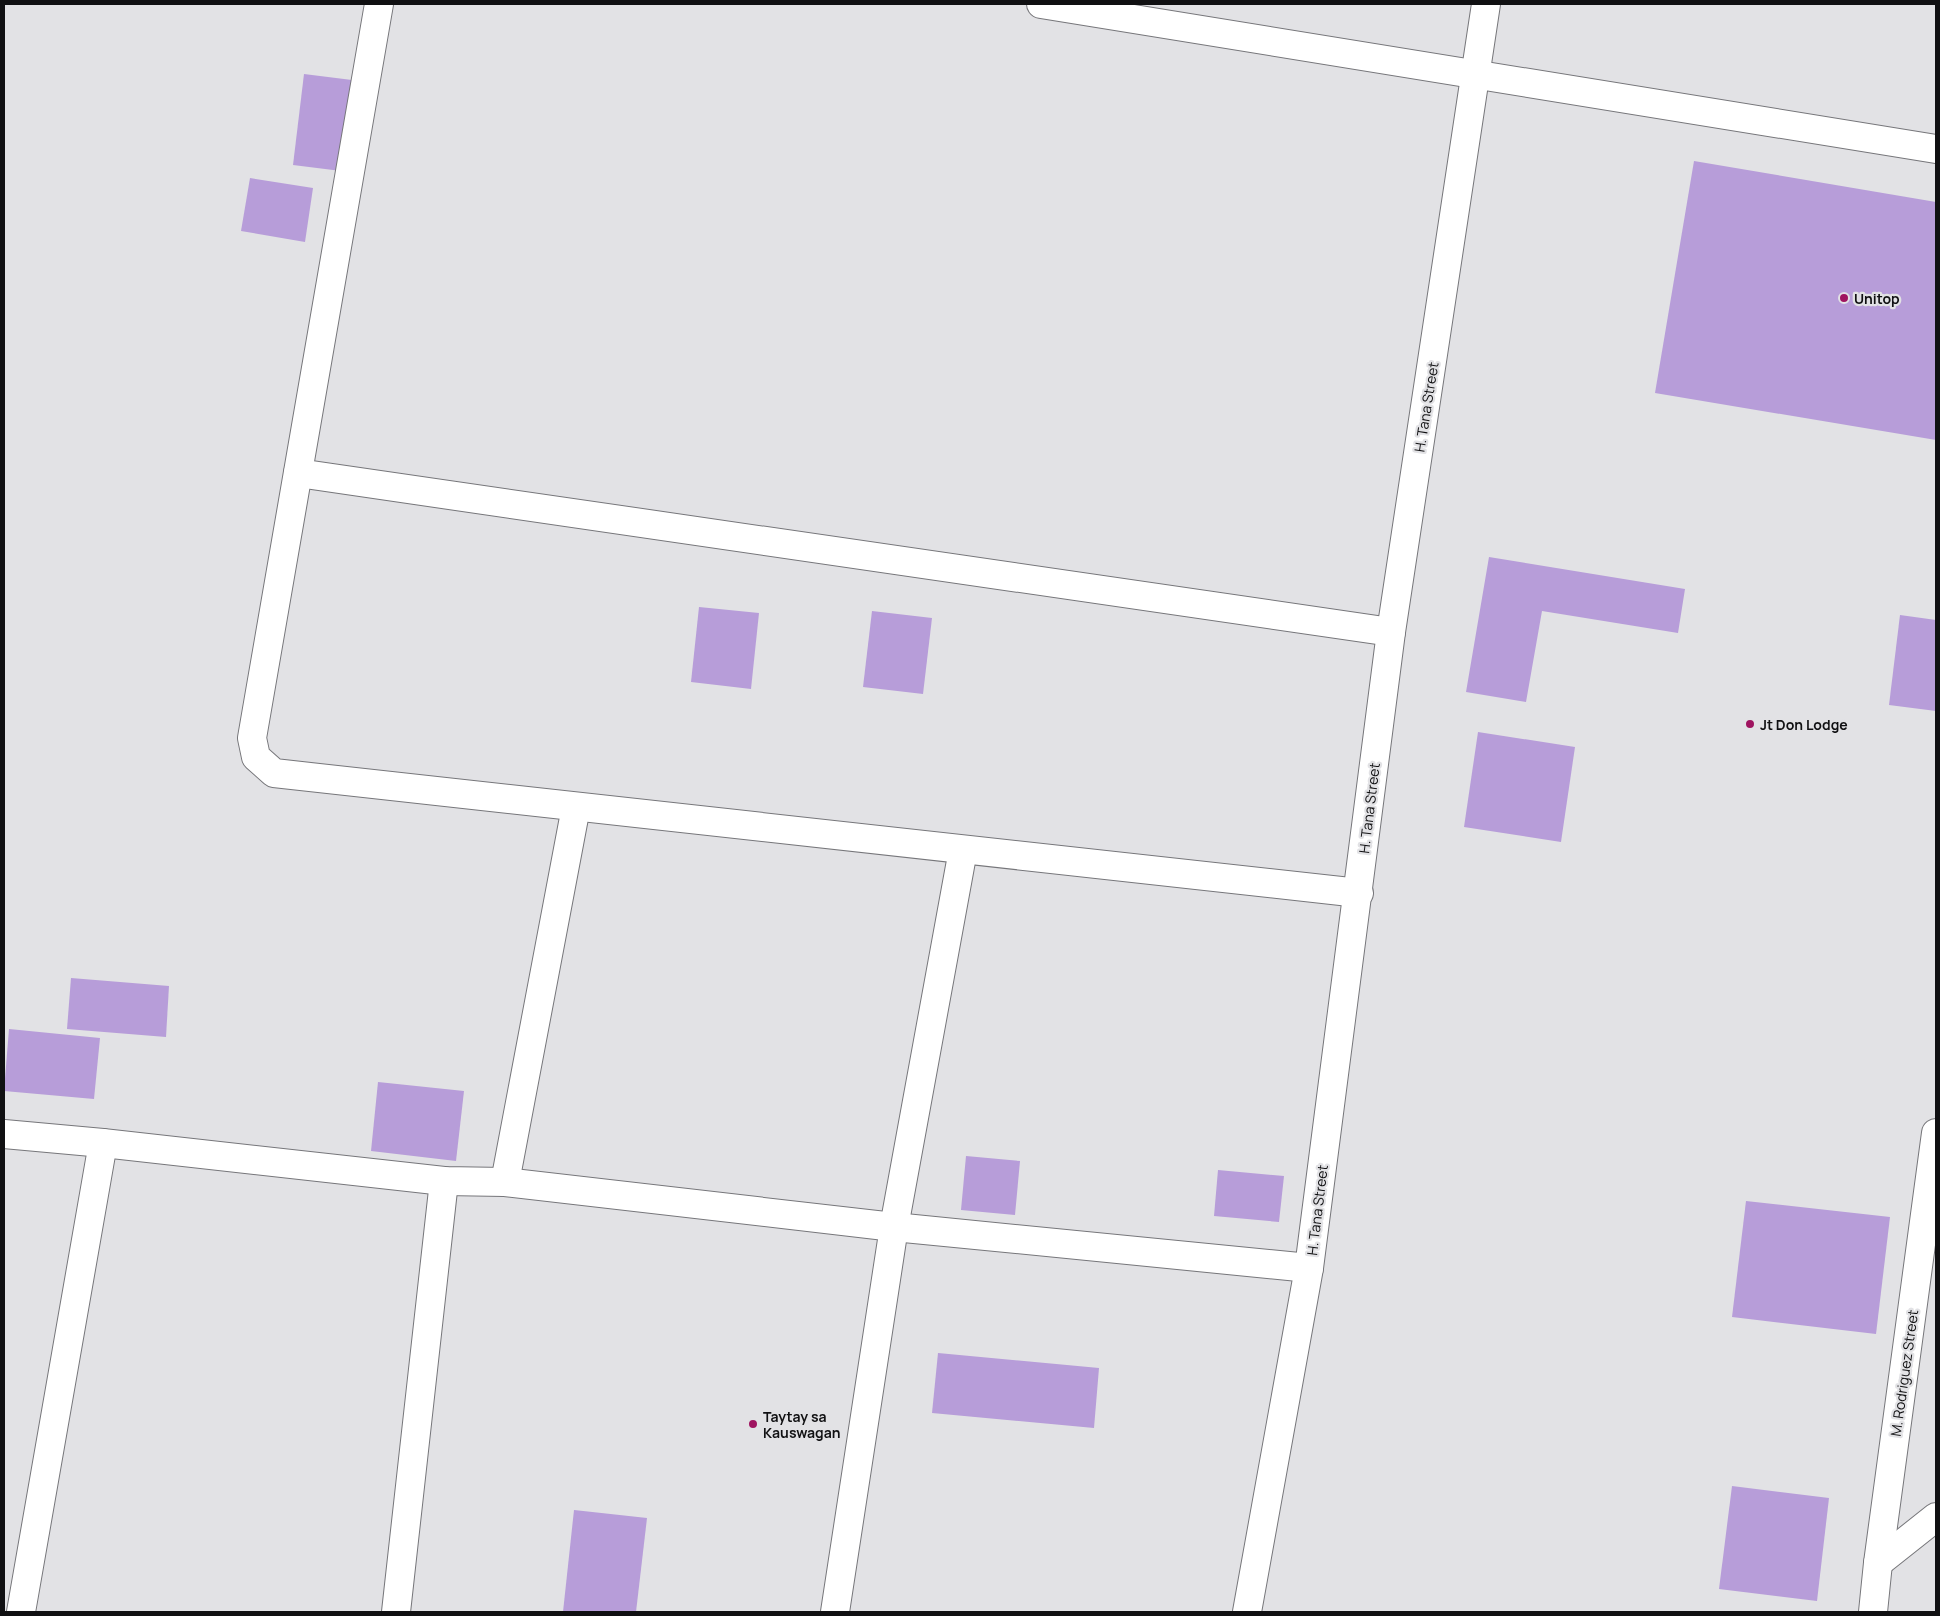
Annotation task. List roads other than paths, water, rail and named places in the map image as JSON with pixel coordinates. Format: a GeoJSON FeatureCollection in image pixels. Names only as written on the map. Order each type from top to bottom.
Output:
{"type":"FeatureCollection","features":[{"type":"Feature","properties":{"kind":"street"},"geometry":{"type":"LineString","coordinates":[[379,4],[252,738],[256,757],[274,773],[1359,893]]}},
{"type":"Feature","properties":{"kind":"street"},"geometry":{"type":"LineString","coordinates":[[1041,4],[1936,149]]}},
{"type":"Feature","properties":{"kind":"street","name":"H. Tana Street"},"geometry":{"type":"LineString","coordinates":[[1247,1612],[1309,1268],[1359,893],[1391,632],[1477,74],[1486,4]]}},
{"type":"Feature","properties":{"kind":"street"},"geometry":{"type":"LineString","coordinates":[[298,473],[1391,632]]}},
{"type":"Feature","properties":{"kind":"street"},"geometry":{"type":"LineString","coordinates":[[505,1182],[576,807]]}},
{"type":"Feature","properties":{"kind":"street"},"geometry":{"type":"LineString","coordinates":[[835,1612],[894,1227],[963,850]]}},
{"type":"Feature","properties":{"kind":"street"},"geometry":{"type":"LineString","coordinates":[[4,1134],[103,1142],[444,1181],[505,1182],[894,1227],[1309,1268]]}},
{"type":"Feature","properties":{"kind":"street","name":"M. Rodriguez Street"},"geometry":{"type":"LineString","coordinates":[[1873,1612],[1936,1134]]}},
{"type":"Feature","properties":{"kind":"street"},"geometry":{"type":"LineString","coordinates":[[21,1612],[103,1142]]}},
{"type":"Feature","properties":{"kind":"street"},"geometry":{"type":"LineString","coordinates":[[396,1612],[444,1181]]}},
{"type":"Feature","properties":{"kind":"street"},"geometry":{"type":"LineString","coordinates":[[1878,1563],[1936,1517]]}},
{"type":"Feature","properties":{"kind":"place","name":"Unitop"},"geometry":{"type":"Point","coordinates":[1844,298]}},
{"type":"Feature","properties":{"kind":"place","name":"Jt Don Lodge"},"geometry":{"type":"Point","coordinates":[1750,724]}},
{"type":"Feature","properties":{"kind":"place","name":"Taytay sa Kauswagan"},"geometry":{"type":"Point","coordinates":[753,1424]}}]}
